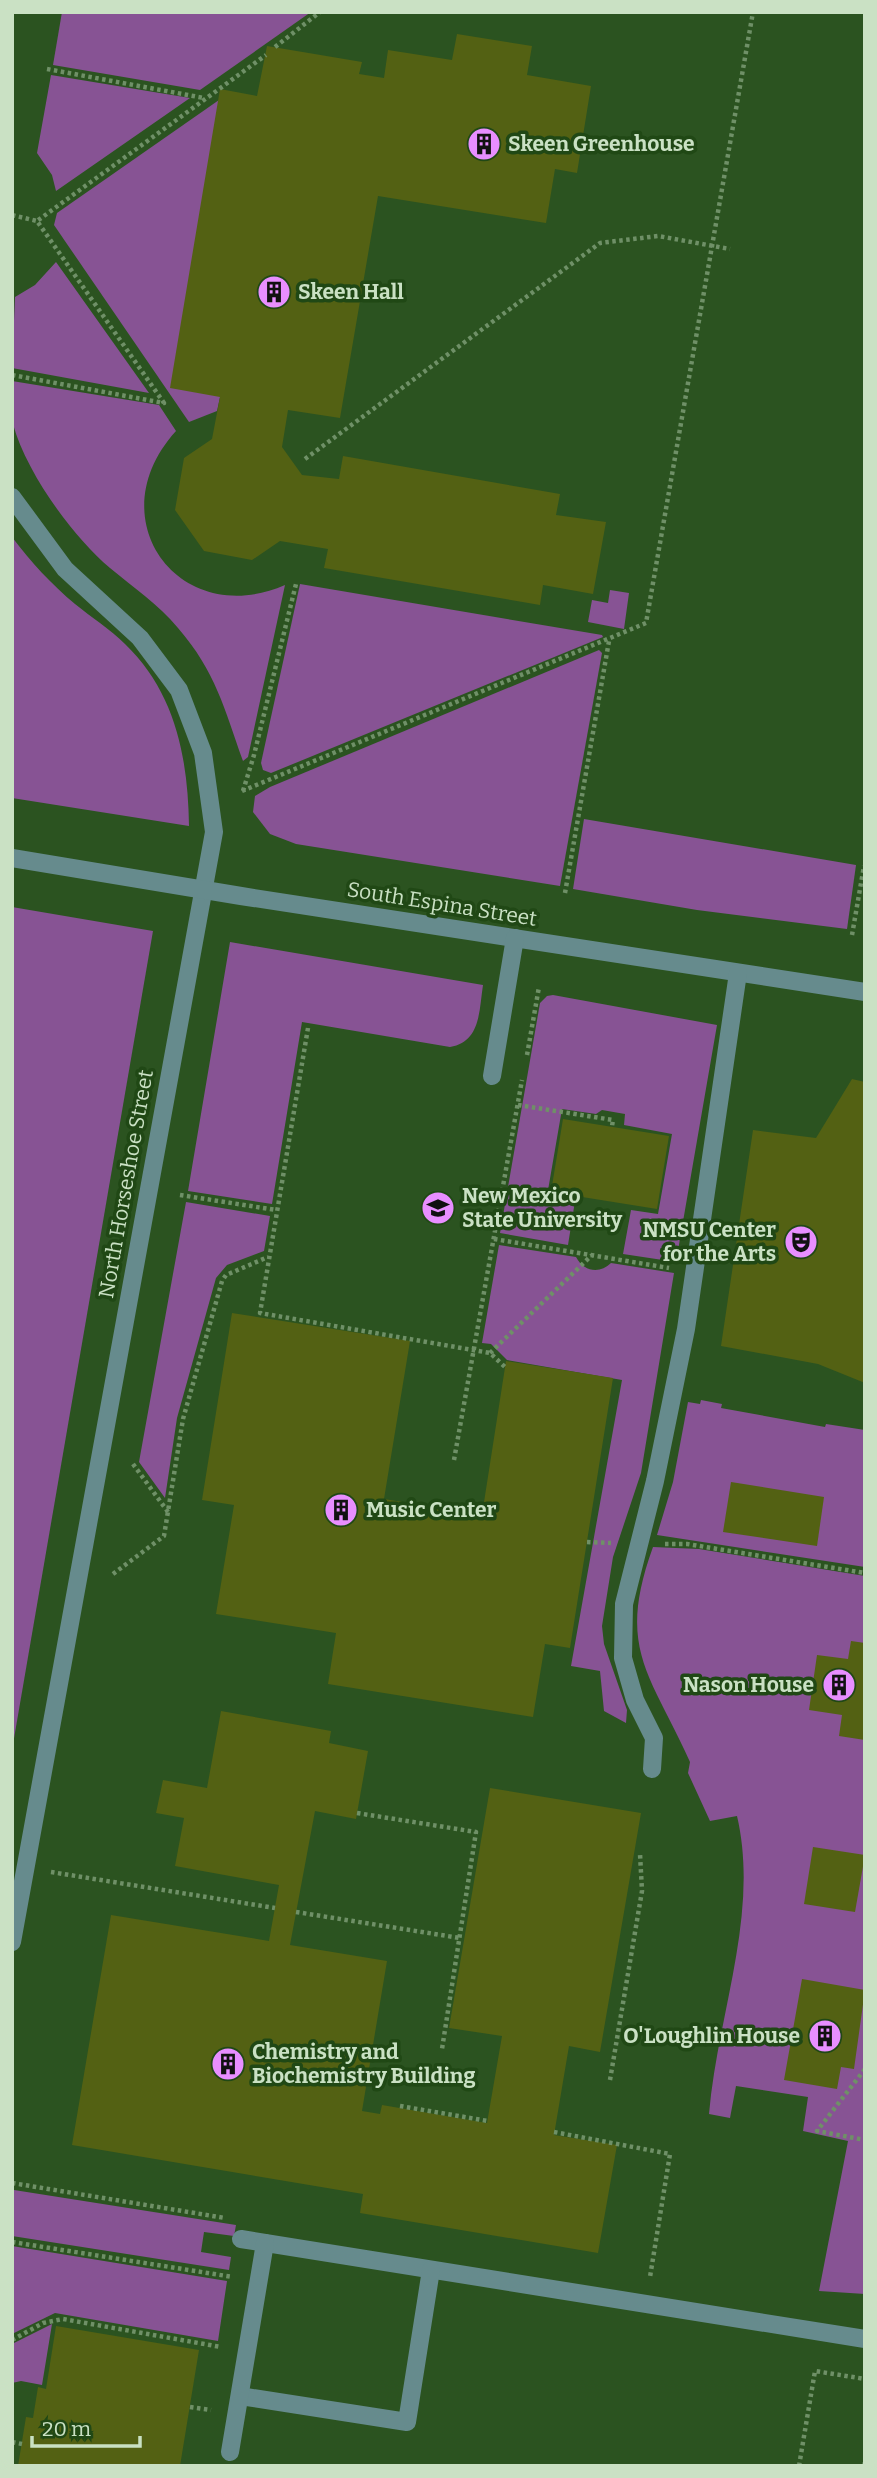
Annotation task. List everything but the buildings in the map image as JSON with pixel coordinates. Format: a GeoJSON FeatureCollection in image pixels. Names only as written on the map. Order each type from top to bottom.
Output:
{"type":"FeatureCollection","features":[{"type":"Feature","properties":{"kind":"street","name":"North Horseshoe Street"},"geometry":{"type":"LineString","coordinates":[[12,497],[65,569],[140,639],[179,690],[203,753],[214,832],[12,1942]]}},
{"type":"Feature","properties":{"kind":"street","name":"South Espina Street"},"geometry":{"type":"LineString","coordinates":[[12,858],[202,890],[865,992]]}},
{"type":"Feature","properties":{"kind":"street"},"geometry":{"type":"LineString","coordinates":[[492,1076],[514,938]]}},
{"type":"Feature","properties":{"kind":"street"},"geometry":{"type":"LineString","coordinates":[[652,1769],[654,1738],[635,1700],[623,1658],[624,1604],[655,1480],[686,1329],[738,973]]}},
{"type":"Feature","properties":{"kind":"street"},"geometry":{"type":"LineString","coordinates":[[241,2239],[865,2339]]}},
{"type":"Feature","properties":{"kind":"street"},"geometry":{"type":"LineString","coordinates":[[230,2452],[265,2243]]}},
{"type":"Feature","properties":{"kind":"street"},"geometry":{"type":"LineString","coordinates":[[240,2396],[407,2422],[431,2270]]}},
{"type":"Feature","properties":{"kind":"path"},"geometry":{"type":"LineString","coordinates":[[275,47],[320,12]]}},
{"type":"Feature","properties":{"kind":"path"},"geometry":{"type":"LineString","coordinates":[[296,584],[254,755],[242,791],[646,623],[753,12]]}},
{"type":"Feature","properties":{"kind":"path"},"geometry":{"type":"LineString","coordinates":[[37,220],[266,55]]}},
{"type":"Feature","properties":{"kind":"path"},"geometry":{"type":"LineString","coordinates":[[47,69],[205,98]]}},
{"type":"Feature","properties":{"kind":"path"},"geometry":{"type":"LineString","coordinates":[[12,215],[37,220],[164,403],[12,375]]}},
{"type":"Feature","properties":{"kind":"path"},"geometry":{"type":"LineString","coordinates":[[305,459],[600,243],[659,236],[730,249]]}},
{"type":"Feature","properties":{"kind":"path"},"geometry":{"type":"LineString","coordinates":[[565,893],[609,640]]}},
{"type":"Feature","properties":{"kind":"path"},"geometry":{"type":"LineString","coordinates":[[852,934],[864,866]]}},
{"type":"Feature","properties":{"kind":"path"},"geometry":{"type":"LineString","coordinates":[[525,1066],[539,986]]}},
{"type":"Feature","properties":{"kind":"path"},"geometry":{"type":"LineString","coordinates":[[307,1028],[260,1313],[490,1353],[505,1367]]}},
{"type":"Feature","properties":{"kind":"path"},"geometry":{"type":"LineString","coordinates":[[454,1460],[522,1079]]}},
{"type":"Feature","properties":{"kind":"path"},"geometry":{"type":"LineString","coordinates":[[517,1105],[613,1120],[611,1126]]}},
{"type":"Feature","properties":{"kind":"path"},"geometry":{"type":"LineString","coordinates":[[180,1195],[276,1210]]}},
{"type":"Feature","properties":{"kind":"path"},"geometry":{"type":"LineString","coordinates":[[494,1239],[694,1272]]}},
{"type":"Feature","properties":{"kind":"path"},"geometry":{"type":"LineString","coordinates":[[490,1353],[592,1255]]}},
{"type":"Feature","properties":{"kind":"path"},"geometry":{"type":"LineString","coordinates":[[113,1574],[164,1536],[183,1419],[222,1281],[226,1275],[269,1257]]}},
{"type":"Feature","properties":{"kind":"path"},"geometry":{"type":"LineString","coordinates":[[133,1464],[168,1512]]}},
{"type":"Feature","properties":{"kind":"path"},"geometry":{"type":"LineString","coordinates":[[587,1542],[687,1544],[865,1573]]}},
{"type":"Feature","properties":{"kind":"path"},"geometry":{"type":"LineString","coordinates":[[357,1812],[476,1832],[442,2049]]}},
{"type":"Feature","properties":{"kind":"path"},"geometry":{"type":"LineString","coordinates":[[610,2080],[642,1891],[640,1854]]}},
{"type":"Feature","properties":{"kind":"path"},"geometry":{"type":"LineString","coordinates":[[26,1868],[275,1908]]}},
{"type":"Feature","properties":{"kind":"path"},"geometry":{"type":"LineString","coordinates":[[296,1912],[460,1938]]}},
{"type":"Feature","properties":{"kind":"path"},"geometry":{"type":"LineString","coordinates":[[865,2069],[817,2131],[865,2140]]}},
{"type":"Feature","properties":{"kind":"path"},"geometry":{"type":"LineString","coordinates":[[400,2106],[488,2120]]}},
{"type":"Feature","properties":{"kind":"path"},"geometry":{"type":"LineString","coordinates":[[554,2132],[670,2154],[652,2272]]}},
{"type":"Feature","properties":{"kind":"path"},"geometry":{"type":"LineString","coordinates":[[12,2242],[234,2277]]}},
{"type":"Feature","properties":{"kind":"path"},"geometry":{"type":"LineString","coordinates":[[12,2340],[43,2323],[63,2319],[223,2347]]}},
{"type":"Feature","properties":{"kind":"path"},"geometry":{"type":"LineString","coordinates":[[799,2466],[815,2371],[865,2379]]}},
{"type":"Feature","properties":{"kind":"path"},"geometry":{"type":"LineString","coordinates":[[12,2442],[22,2444]]}},
{"type":"Feature","properties":{"kind":"shaded area"},"geometry":{"type":"Polygon","coordinates":[[[62,12],[311,12],[200,90],[53,65],[62,12]]]}},
{"type":"Feature","properties":{"kind":"shaded area"},"geometry":{"type":"Polygon","coordinates":[[[51,75],[190,98],[56,191],[52,175],[37,153],[51,75]]]}},
{"type":"Feature","properties":{"kind":"shaded area"},"geometry":{"type":"Polygon","coordinates":[[[219,100],[220,397],[217,411],[189,422],[54,225],[57,213],[219,100]]]}},
{"type":"Feature","properties":{"kind":"shaded area"},"geometry":{"type":"Polygon","coordinates":[[[56,262],[149,393],[12,368],[15,297],[35,285],[56,262]]]}},
{"type":"Feature","properties":{"kind":"shaded area"},"geometry":{"type":"Polygon","coordinates":[[[12,381],[159,405],[176,431],[153,465],[145,499],[148,531],[161,558],[183,580],[212,593],[247,595],[285,585],[248,757],[243,761],[218,691],[191,644],[146,596],[95,555],[66,521],[39,482],[19,443],[13,424],[12,381]]]}},
{"type":"Feature","properties":{"kind":"shaded area"},"geometry":{"type":"Polygon","coordinates":[[[12,537],[58,589],[125,644],[156,684],[176,728],[182,752],[189,826],[12,798],[12,537]]]}},
{"type":"Feature","properties":{"kind":"shaded area"},"geometry":{"type":"Polygon","coordinates":[[[300,584],[603,637],[271,773],[263,770],[261,763],[300,584]]]}},
{"type":"Feature","properties":{"kind":"shaded area"},"geometry":{"type":"Polygon","coordinates":[[[610,590],[629,593],[624,629],[588,622],[592,600],[608,603],[610,590]]]}},
{"type":"Feature","properties":{"kind":"shaded area"},"geometry":{"type":"Polygon","coordinates":[[[599,650],[602,653],[560,886],[296,844],[270,834],[253,812],[255,796],[270,787],[599,650]]]}},
{"type":"Feature","properties":{"kind":"shaded area"},"geometry":{"type":"Polygon","coordinates":[[[584,819],[856,865],[847,929],[697,910],[573,889],[584,819]]]}},
{"type":"Feature","properties":{"kind":"shaded area"},"geometry":{"type":"Polygon","coordinates":[[[12,907],[153,931],[12,1750],[12,907]]]}},
{"type":"Feature","properties":{"kind":"shaded area"},"geometry":{"type":"Polygon","coordinates":[[[230,942],[483,985],[477,1024],[473,1032],[468,1039],[450,1047],[302,1022],[272,1204],[188,1191],[230,942]]]}},
{"type":"Feature","properties":{"kind":"shaded area"},"geometry":{"type":"Polygon","coordinates":[[[547,996],[717,1025],[676,1262],[623,1254],[631,1210],[658,1214],[672,1134],[624,1125],[625,1114],[602,1110],[596,1114],[562,1109],[547,1196],[575,1201],[568,1245],[500,1233],[540,1003],[547,996]]]}},
{"type":"Feature","properties":{"kind":"shaded area"},"geometry":{"type":"Polygon","coordinates":[[[186,1202],[270,1216],[264,1251],[227,1265],[216,1278],[177,1418],[165,1498],[139,1462],[186,1202]]]}},
{"type":"Feature","properties":{"kind":"shaded area"},"geometry":{"type":"Polygon","coordinates":[[[499,1245],[576,1257],[583,1266],[592,1270],[602,1269],[611,1263],[674,1273],[641,1473],[613,1557],[602,1626],[604,1644],[627,1710],[626,1723],[604,1711],[600,1671],[571,1666],[622,1380],[507,1360],[491,1344],[482,1343],[499,1245]]]}},
{"type":"Feature","properties":{"kind":"shaded area"},"geometry":{"type":"Polygon","coordinates":[[[701,1400],[722,1404],[721,1408],[825,1427],[826,1424],[865,1430],[865,1567],[657,1535],[673,1482],[688,1402],[700,1404],[701,1400]]]}},
{"type":"Feature","properties":{"kind":"shaded area"},"geometry":{"type":"Polygon","coordinates":[[[653,1547],[699,1549],[865,1576],[865,2294],[819,2291],[848,2141],[803,2131],[808,2097],[736,2086],[730,2118],[709,2114],[713,2077],[740,1928],[743,1853],[737,1816],[710,1821],[688,1773],[690,1762],[651,1682],[643,1659],[638,1636],[638,1611],[642,1582],[653,1547]]]}},
{"type":"Feature","properties":{"kind":"shaded area"},"geometry":{"type":"Polygon","coordinates":[[[14,2190],[236,2225],[234,2236],[204,2232],[201,2252],[231,2257],[229,2270],[12,2236],[14,2190]]]}},
{"type":"Feature","properties":{"kind":"shaded area"},"geometry":{"type":"Polygon","coordinates":[[[12,2246],[227,2281],[218,2341],[55,2313],[12,2334],[12,2246]]]}},
{"type":"Feature","properties":{"kind":"shaded area"},"geometry":{"type":"Polygon","coordinates":[[[52,2324],[42,2385],[21,2381],[12,2383],[12,2344],[52,2324]]]}},
{"type":"Feature","properties":{"kind":"place","name":"Skeen Greenhouse"},"geometry":{"type":"Point","coordinates":[484,144]}},
{"type":"Feature","properties":{"kind":"place","name":"Skeen Hall"},"geometry":{"type":"Point","coordinates":[274,292]}},
{"type":"Feature","properties":{"kind":"place","name":"New Mexico State University"},"geometry":{"type":"Point","coordinates":[438,1208]}},
{"type":"Feature","properties":{"kind":"place","name":"NMSU Center for the Arts"},"geometry":{"type":"Point","coordinates":[801,1242]}},
{"type":"Feature","properties":{"kind":"place","name":"Music Center"},"geometry":{"type":"Point","coordinates":[341,1510]}},
{"type":"Feature","properties":{"kind":"place","name":"Nason House"},"geometry":{"type":"Point","coordinates":[839,1685]}},
{"type":"Feature","properties":{"kind":"place","name":"O'Loughlin House"},"geometry":{"type":"Point","coordinates":[825,2036]}},
{"type":"Feature","properties":{"kind":"place","name":"Chemistry and Biochemistry Building"},"geometry":{"type":"Point","coordinates":[228,2064]}}]}
